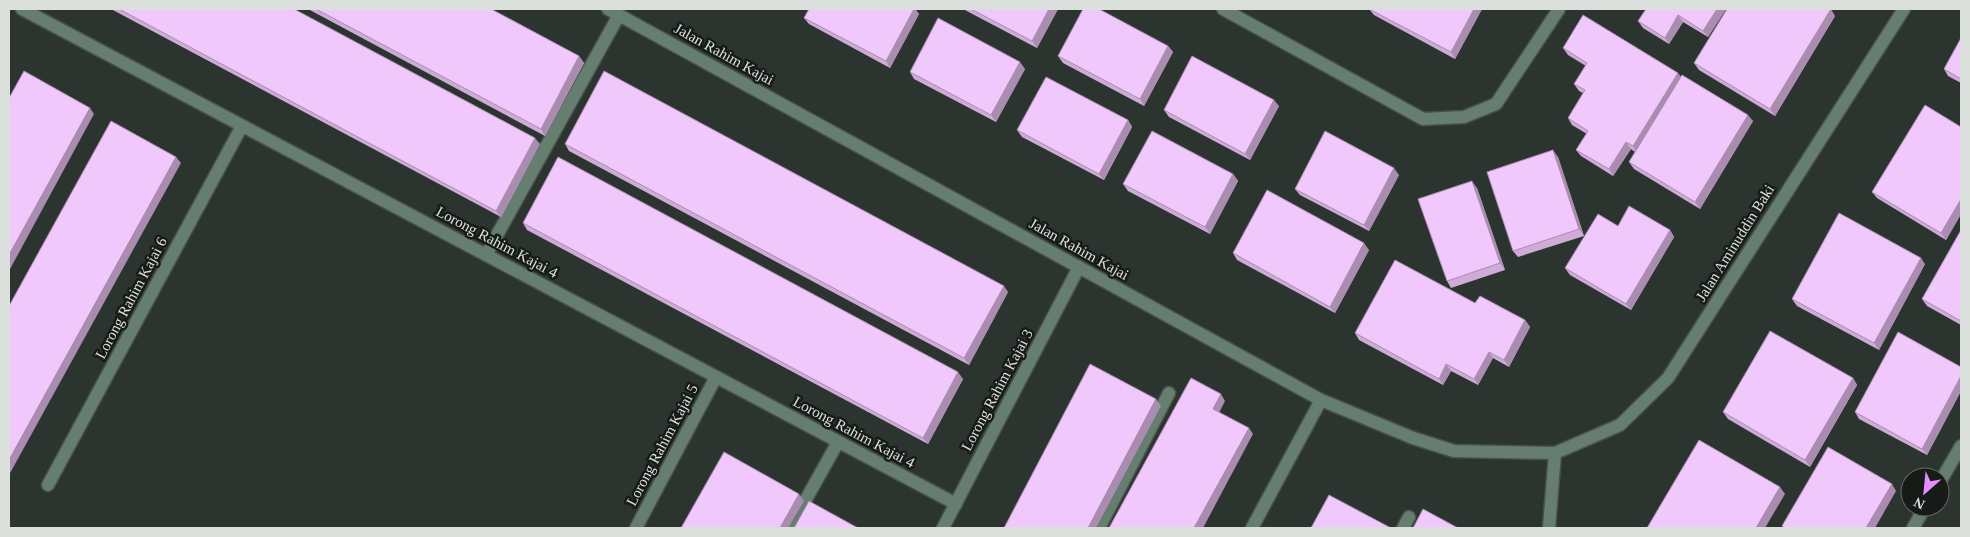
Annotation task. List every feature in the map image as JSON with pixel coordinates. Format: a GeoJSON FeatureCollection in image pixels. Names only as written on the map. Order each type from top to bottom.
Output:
{"type":"FeatureCollection","features":[{"type":"Feature","properties":{"kind":"street","name":"Lorong Rahim Kajai 4"},"geometry":{"type":"LineString","coordinates":[[22,9],[956,504]]}},
{"type":"Feature","properties":{"kind":"street"},"geometry":{"type":"LineString","coordinates":[[1223,9],[1422,119],[1464,117],[1496,104],[1559,9]]}},
{"type":"Feature","properties":{"kind":"street","name":"Jalan Aminuddin Baki"},"geometry":{"type":"LineString","coordinates":[[1555,453],[1620,424],[1668,378],[1904,9]]}},
{"type":"Feature","properties":{"kind":"street"},"geometry":{"type":"LineString","coordinates":[[486,255],[614,12]]}},
{"type":"Feature","properties":{"kind":"street","name":"Jalan Rahim Kajai"},"geometry":{"type":"LineString","coordinates":[[614,12],[1321,400],[1413,438],[1454,451],[1555,453]]}},
{"type":"Feature","properties":{"kind":"street","name":"Lorong Rahim Kajai 6"},"geometry":{"type":"LineString","coordinates":[[48,485],[242,126]]}},
{"type":"Feature","properties":{"kind":"street","name":"Lorong Rahim Kajai 3"},"geometry":{"type":"LineString","coordinates":[[943,528],[1080,267]]}},
{"type":"Feature","properties":{"kind":"street","name":"Lorong Rahim Kajai 5"},"geometry":{"type":"LineString","coordinates":[[636,528],[716,377]]}},
{"type":"Feature","properties":{"kind":"street"},"geometry":{"type":"LineString","coordinates":[[1099,528],[1169,393]]}},
{"type":"Feature","properties":{"kind":"street"},"geometry":{"type":"LineString","coordinates":[[1252,528],[1321,400]]}},
{"type":"Feature","properties":{"kind":"street"},"geometry":{"type":"LineString","coordinates":[[790,528],[838,442]]}},
{"type":"Feature","properties":{"kind":"street"},"geometry":{"type":"LineString","coordinates":[[1949,467],[1961,446]]}},
{"type":"Feature","properties":{"kind":"street"},"geometry":{"type":"LineString","coordinates":[[1549,528],[1555,453]]}},
{"type":"Feature","properties":{"kind":"street"},"geometry":{"type":"LineString","coordinates":[[1913,528],[1919,517]]}},
{"type":"Feature","properties":{"kind":"building"},"geometry":{"type":"Polygon","coordinates":[[[119,9],[294,9],[535,138],[496,211],[119,9]]]}},
{"type":"Feature","properties":{"kind":"building"},"geometry":{"type":"Polygon","coordinates":[[[316,9],[491,9],[579,56],[541,129],[316,9]]]}},
{"type":"Feature","properties":{"kind":"building"},"geometry":{"type":"Polygon","coordinates":[[[809,9],[914,9],[886,61],[804,18],[809,9]]]}},
{"type":"Feature","properties":{"kind":"building"},"geometry":{"type":"Polygon","coordinates":[[[971,9],[1049,9],[1032,41],[971,9]]]}},
{"type":"Feature","properties":{"kind":"building"},"geometry":{"type":"Polygon","coordinates":[[[1083,9],[1099,9],[1168,46],[1140,99],[1058,56],[1083,9]]]}},
{"type":"Feature","properties":{"kind":"building"},"geometry":{"type":"Polygon","coordinates":[[[1369,9],[1474,9],[1451,52],[1369,9]]]}},
{"type":"Feature","properties":{"kind":"building"},"geometry":{"type":"Polygon","coordinates":[[[1646,9],[1717,9],[1703,31],[1678,15],[1665,38],[1638,21],[1646,9]]]}},
{"type":"Feature","properties":{"kind":"building"},"geometry":{"type":"Polygon","coordinates":[[[1727,9],[1831,9],[1770,109],[1694,63],[1727,9]]]}},
{"type":"Feature","properties":{"kind":"building"},"geometry":{"type":"Polygon","coordinates":[[[1583,15],[1678,73],[1633,146],[1626,142],[1609,169],[1576,150],[1588,131],[1568,118],[1585,90],[1574,84],[1587,63],[1563,48],[1583,15]]]}},
{"type":"Feature","properties":{"kind":"building"},"geometry":{"type":"Polygon","coordinates":[[[938,18],[1020,62],[991,115],[910,72],[938,18]]]}},
{"type":"Feature","properties":{"kind":"building"},"geometry":{"type":"Polygon","coordinates":[[[1961,38],[1961,79],[1944,69],[1961,38]]]}},
{"type":"Feature","properties":{"kind":"building"},"geometry":{"type":"Polygon","coordinates":[[[1192,56],[1274,100],[1245,154],[1164,110],[1192,56]]]}},
{"type":"Feature","properties":{"kind":"building"},"geometry":{"type":"Polygon","coordinates":[[[24,71],[90,108],[9,255],[9,98],[24,71]]]}},
{"type":"Feature","properties":{"kind":"building"},"geometry":{"type":"Polygon","coordinates":[[[604,71],[1004,286],[964,358],[565,144],[604,71]]]}},
{"type":"Feature","properties":{"kind":"building"},"geometry":{"type":"Polygon","coordinates":[[[1682,75],[1748,115],[1695,202],[1629,162],[1682,75]]]}},
{"type":"Feature","properties":{"kind":"building"},"geometry":{"type":"Polygon","coordinates":[[[1046,77],[1128,120],[1099,174],[1017,130],[1046,77]]]}},
{"type":"Feature","properties":{"kind":"building"},"geometry":{"type":"Polygon","coordinates":[[[1925,105],[1961,127],[1961,199],[1941,233],[1872,192],[1925,105]]]}},
{"type":"Feature","properties":{"kind":"building"},"geometry":{"type":"Polygon","coordinates":[[[111,121],[176,157],[9,460],[9,306],[111,121]]]}},
{"type":"Feature","properties":{"kind":"building"},"geometry":{"type":"Polygon","coordinates":[[[1152,131],[1233,174],[1205,227],[1123,184],[1152,131]]]}},
{"type":"Feature","properties":{"kind":"building"},"geometry":{"type":"Polygon","coordinates":[[[1325,131],[1394,168],[1364,225],[1295,189],[1325,131]]]}},
{"type":"Feature","properties":{"kind":"building"},"geometry":{"type":"Polygon","coordinates":[[[1553,150],[1579,229],[1513,251],[1487,172],[1553,150]]]}},
{"type":"Feature","properties":{"kind":"building"},"geometry":{"type":"Polygon","coordinates":[[[558,157],[958,372],[923,438],[523,223],[558,157]]]}},
{"type":"Feature","properties":{"kind":"building"},"geometry":{"type":"Polygon","coordinates":[[[1472,181],[1500,263],[1447,281],[1418,199],[1472,181]]]}},
{"type":"Feature","properties":{"kind":"building"},"geometry":{"type":"Polygon","coordinates":[[[1267,190],[1364,243],[1330,307],[1233,253],[1267,190]]]}},
{"type":"Feature","properties":{"kind":"building"},"geometry":{"type":"Polygon","coordinates":[[[1629,206],[1670,230],[1626,304],[1565,268],[1598,214],[1618,226],[1629,206]]]}},
{"type":"Feature","properties":{"kind":"building"},"geometry":{"type":"Polygon","coordinates":[[[1839,213],[1921,258],[1874,343],[1792,299],[1839,213]]]}},
{"type":"Feature","properties":{"kind":"building"},"geometry":{"type":"Polygon","coordinates":[[[1961,230],[1961,321],[1922,299],[1961,230]]]}},
{"type":"Feature","properties":{"kind":"building"},"geometry":{"type":"Polygon","coordinates":[[[1395,260],[1475,303],[1480,296],[1525,320],[1504,360],[1489,352],[1474,379],[1446,364],[1439,379],[1355,333],[1395,260]]]}},
{"type":"Feature","properties":{"kind":"building"},"geometry":{"type":"Polygon","coordinates":[[[1770,331],[1853,378],[1805,460],[1723,412],[1770,331]]]}},
{"type":"Feature","properties":{"kind":"building"},"geometry":{"type":"Polygon","coordinates":[[[1898,332],[1961,367],[1961,376],[1922,449],[1855,412],[1898,332]]]}},
{"type":"Feature","properties":{"kind":"building"},"geometry":{"type":"Polygon","coordinates":[[[1090,364],[1156,399],[1088,528],[1004,528],[1090,364]]]}},
{"type":"Feature","properties":{"kind":"building"},"geometry":{"type":"Polygon","coordinates":[[[1191,378],[1221,394],[1213,409],[1249,428],[1194,528],[1109,528],[1191,378]]]}},
{"type":"Feature","properties":{"kind":"building"},"geometry":{"type":"Polygon","coordinates":[[[1699,440],[1780,487],[1756,528],[1647,528],[1699,440]]]}},
{"type":"Feature","properties":{"kind":"building"},"geometry":{"type":"Polygon","coordinates":[[[1828,447],[1892,484],[1866,528],[1785,528],[1782,526],[1828,447]]]}},
{"type":"Feature","properties":{"kind":"building"},"geometry":{"type":"Polygon","coordinates":[[[724,452],[799,494],[780,528],[681,528],[724,452]]]}},
{"type":"Feature","properties":{"kind":"building"},"geometry":{"type":"Polygon","coordinates":[[[1329,495],[1391,528],[1311,528],[1329,495]]]}},
{"type":"Feature","properties":{"kind":"building"},"geometry":{"type":"Polygon","coordinates":[[[809,501],[858,528],[794,528],[809,501]]]}},
{"type":"Feature","properties":{"kind":"building"},"geometry":{"type":"Polygon","coordinates":[[[1423,509],[1458,528],[1413,528],[1423,509]]]}}]}
